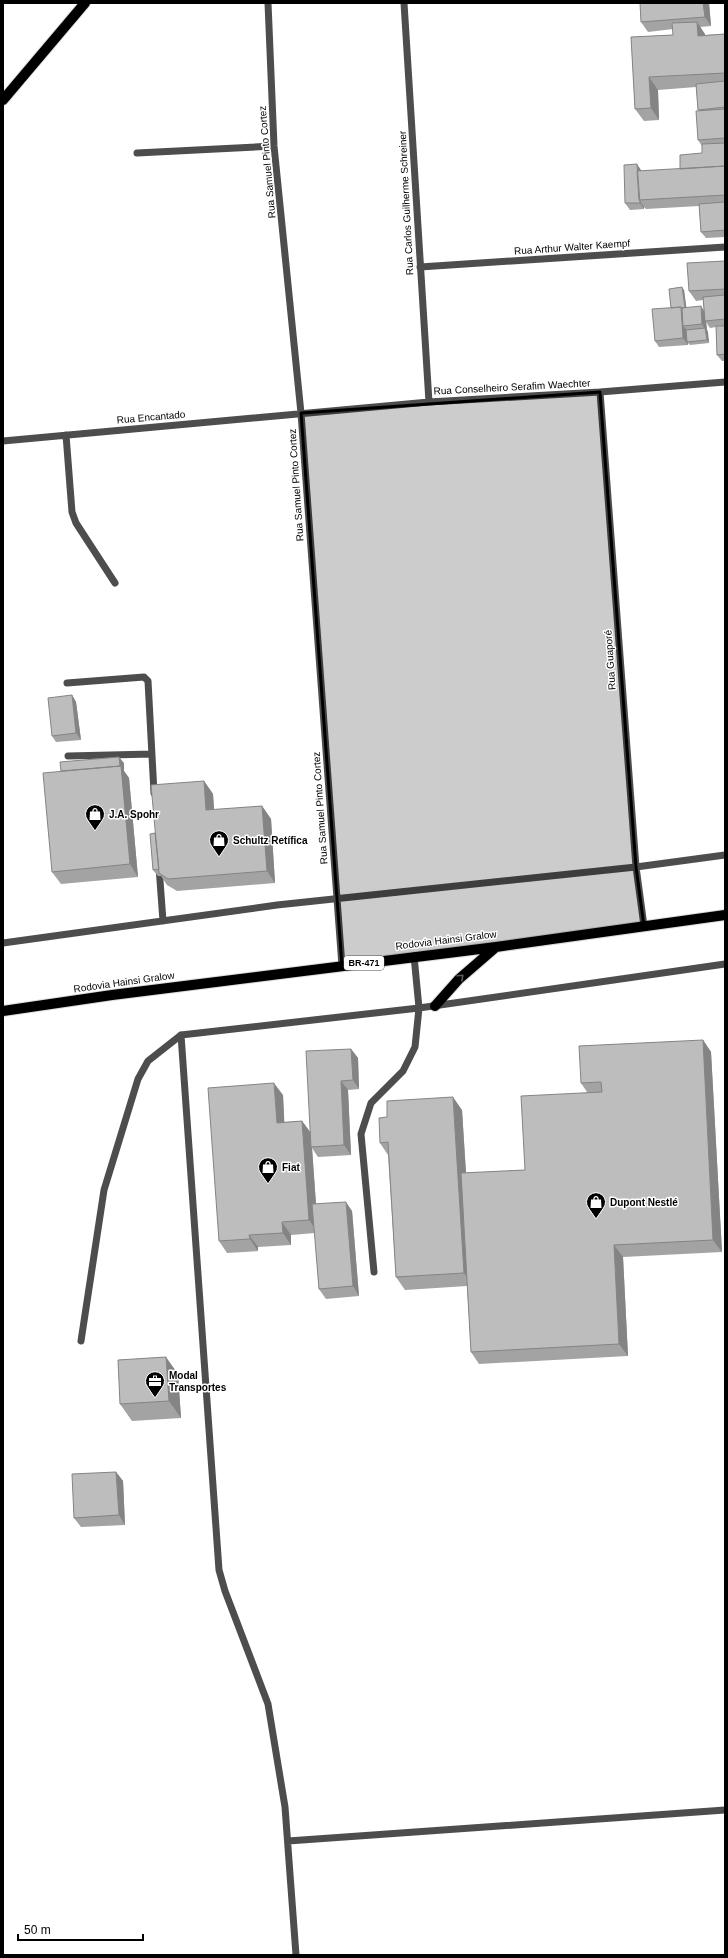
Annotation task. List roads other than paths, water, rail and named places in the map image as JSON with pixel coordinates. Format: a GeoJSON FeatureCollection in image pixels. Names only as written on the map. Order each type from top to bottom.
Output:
{"type":"FeatureCollection","features":[{"type":"Feature","properties":{"kind":"main road"},"geometry":{"type":"LineString","coordinates":[[3,100],[85,3]]}},
{"type":"Feature","properties":{"kind":"main road","name":"Rodovia Hainsi Gralow"},"geometry":{"type":"LineString","coordinates":[[3,1011],[112,995],[414,956],[496,947],[725,915]]}},
{"type":"Feature","properties":{"kind":"main road"},"geometry":{"type":"LineString","coordinates":[[435,1006],[459,979],[496,947]]}},
{"type":"Feature","properties":{"kind":"street","name":"Rua Samuel Pinto Cortez"},"geometry":{"type":"LineString","coordinates":[[268,3],[274,146],[301,413],[342,966]]}},
{"type":"Feature","properties":{"kind":"street","name":"Rua Carlos Guilherme Schreiner"},"geometry":{"type":"LineString","coordinates":[[404,3],[429,402]]}},
{"type":"Feature","properties":{"kind":"street"},"geometry":{"type":"LineString","coordinates":[[137,153],[274,146]]}},
{"type":"Feature","properties":{"kind":"street","name":"Rua Arthur Walter Kaempf"},"geometry":{"type":"LineString","coordinates":[[420,267],[725,247]]}},
{"type":"Feature","properties":{"kind":"street","name":"Rua Conselheiro Serafim Waechter"},"geometry":{"type":"LineString","coordinates":[[301,413],[429,402],[600,392],[725,382]]}},
{"type":"Feature","properties":{"kind":"street","name":"Rua Guaporé"},"geometry":{"type":"LineString","coordinates":[[600,392],[636,867],[644,926]]}},
{"type":"Feature","properties":{"kind":"street","name":"Rua Encantado"},"geometry":{"type":"LineString","coordinates":[[3,441],[301,413]]}},
{"type":"Feature","properties":{"kind":"street"},"geometry":{"type":"LineString","coordinates":[[66,435],[72,512],[76,523],[115,583]]}},
{"type":"Feature","properties":{"kind":"street"},"geometry":{"type":"LineString","coordinates":[[67,682],[144,677],[148,681],[155,802]]}},
{"type":"Feature","properties":{"kind":"street"},"geometry":{"type":"LineString","coordinates":[[68,756],[152,754]]}},
{"type":"Feature","properties":{"kind":"street"},"geometry":{"type":"LineString","coordinates":[[3,943],[277,905],[337,900],[636,867],[725,855]]}},
{"type":"Feature","properties":{"kind":"street"},"geometry":{"type":"LineString","coordinates":[[159,857],[163,921]]}},
{"type":"Feature","properties":{"kind":"street"},"geometry":{"type":"LineString","coordinates":[[374,1272],[361,1134],[372,1103],[403,1071],[415,1047],[419,1008],[414,956]]}},
{"type":"Feature","properties":{"kind":"street"},"geometry":{"type":"LineString","coordinates":[[81,1341],[104,1190],[138,1079],[148,1061],[181,1035],[435,1006],[725,964]]}},
{"type":"Feature","properties":{"kind":"street"},"geometry":{"type":"LineString","coordinates":[[181,1035],[219,1570],[225,1591],[268,1704],[286,1807],[296,1955]]}},
{"type":"Feature","properties":{"kind":"street"},"geometry":{"type":"LineString","coordinates":[[288,1841],[725,1810]]}},
{"type":"Feature","properties":{"kind":"place","name":"J.A. Spohr"},"geometry":{"type":"Point","coordinates":[95,831]}},
{"type":"Feature","properties":{"kind":"place","name":"Schultz Retífica"},"geometry":{"type":"Point","coordinates":[219,857]}},
{"type":"Feature","properties":{"kind":"place","name":"Fiat"},"geometry":{"type":"Point","coordinates":[268,1184]}},
{"type":"Feature","properties":{"kind":"place","name":"Dupont Nestlé"},"geometry":{"type":"Point","coordinates":[596,1219]}},
{"type":"Feature","properties":{"kind":"place","name":"Modal Transportes"},"geometry":{"type":"Point","coordinates":[155,1398]}}]}
